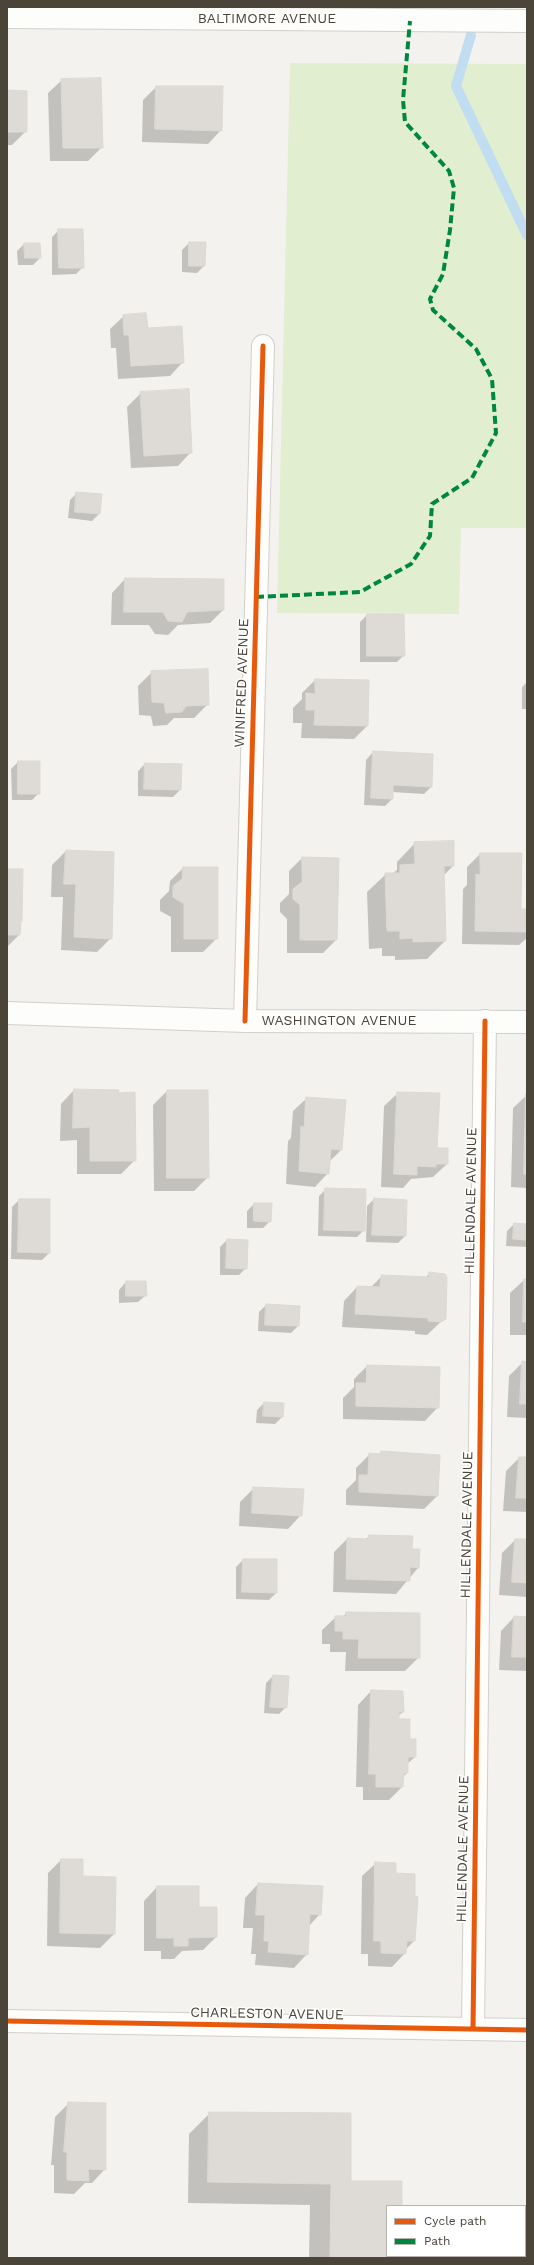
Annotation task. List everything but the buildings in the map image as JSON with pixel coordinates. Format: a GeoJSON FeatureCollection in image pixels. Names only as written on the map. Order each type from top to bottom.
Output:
{"type":"FeatureCollection","features":[{"type":"Feature","properties":{"kind":"street","name":"BALTIMORE AVENUE"},"geometry":{"type":"LineString","coordinates":[[7,17],[527,21]]}},
{"type":"Feature","properties":{"kind":"street","name":"WINIFRED AVENUE"},"geometry":{"type":"LineString","coordinates":[[245,1021],[263,346]]}},
{"type":"Feature","properties":{"kind":"street","name":"WASHINGTON AVENUE"},"geometry":{"type":"LineString","coordinates":[[7,1013],[245,1021],[527,1022]]}},
{"type":"Feature","properties":{"kind":"street","name":"HILLENDALE AVENUE"},"geometry":{"type":"LineString","coordinates":[[473,2029],[485,1021]]}},
{"type":"Feature","properties":{"kind":"street","name":"CHARLESTON AVENUE"},"geometry":{"type":"LineString","coordinates":[[7,2021],[527,2030]]}},
{"type":"Feature","properties":{"kind":"green space"},"geometry":{"type":"Polygon","coordinates":[[[290,63],[527,64],[527,528],[461,528],[459,614],[277,613],[290,63]]]}},
{"type":"Feature","properties":{"kind":"waterway"},"geometry":{"type":"LineString","coordinates":[[471,35],[456,86],[527,235]]}},
{"type":"Feature","properties":{"kind":"marked path"},"geometry":{"type":"LineString","coordinates":[[256,597],[360,592],[411,564],[430,536],[432,504],[472,478],[496,433],[492,379],[476,349],[433,310],[430,299],[443,274],[450,230],[454,188],[449,171],[405,122],[403,100],[410,21]]}},
{"type":"Feature","properties":{"kind":"cycle path"},"geometry":{"type":"LineString","coordinates":[[245,1021],[263,346]]}},
{"type":"Feature","properties":{"kind":"cycle path"},"geometry":{"type":"LineString","coordinates":[[473,2029],[485,1021]]}},
{"type":"Feature","properties":{"kind":"cycle path"},"geometry":{"type":"LineString","coordinates":[[7,2021],[527,2030]]}}]}
